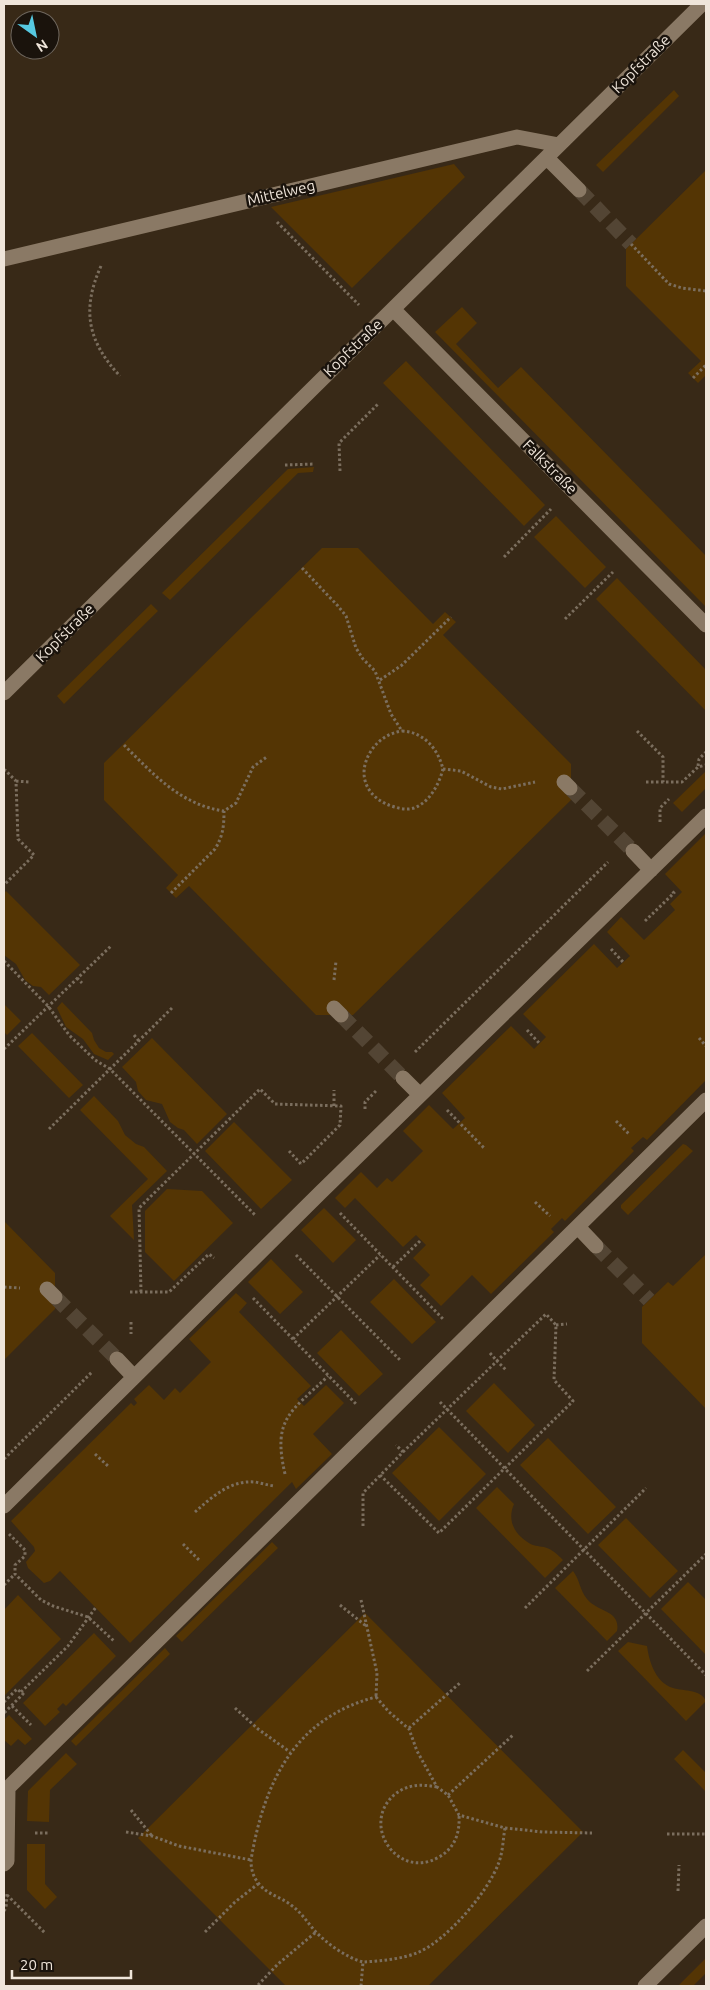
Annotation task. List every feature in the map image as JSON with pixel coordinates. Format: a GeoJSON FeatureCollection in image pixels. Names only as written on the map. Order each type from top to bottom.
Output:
{"type":"FeatureCollection","features":[{"type":"Feature","properties":{"kind":"street","name":"Kopfstraße"},"geometry":{"type":"LineString","coordinates":[[4,693],[702,4]]}},
{"type":"Feature","properties":{"kind":"street","name":"Mittelweg"},"geometry":{"type":"LineString","coordinates":[[4,259],[517,137],[559,145]]}},
{"type":"Feature","properties":{"kind":"street"},"geometry":{"type":"LineString","coordinates":[[547,158],[579,190]]}},
{"type":"Feature","properties":{"kind":"street","name":"Falkstraße"},"geometry":{"type":"LineString","coordinates":[[393,309],[706,625]]}},
{"type":"Feature","properties":{"kind":"street"},"geometry":{"type":"LineString","coordinates":[[4,1506],[364,1150],[706,816]]}},
{"type":"Feature","properties":{"kind":"street"},"geometry":{"type":"LineString","coordinates":[[633,851],[651,870]]}},
{"type":"Feature","properties":{"kind":"street"},"geometry":{"type":"LineString","coordinates":[[403,1078],[420,1095]]}},
{"type":"Feature","properties":{"kind":"street"},"geometry":{"type":"LineString","coordinates":[[4,1864],[7,1861],[8,1788],[295,1503],[706,1100]]}},
{"type":"Feature","properties":{"kind":"street"},"geometry":{"type":"LineString","coordinates":[[578,1227],[596,1246]]}},
{"type":"Feature","properties":{"kind":"street"},"geometry":{"type":"LineString","coordinates":[[117,1359],[134,1377]]}},
{"type":"Feature","properties":{"kind":"street"},"geometry":{"type":"LineString","coordinates":[[645,1986],[706,1926]]}},
{"type":"Feature","properties":{"kind":"path"},"geometry":{"type":"LineString","coordinates":[[260,198],[263,209],[353,299]]}},
{"type":"Feature","properties":{"kind":"path"},"geometry":{"type":"LineString","coordinates":[[109,233],[112,244],[98,273],[92,296],[90,317],[92,332],[101,354],[120,376]]}},
{"type":"Feature","properties":{"kind":"path"},"geometry":{"type":"LineString","coordinates":[[631,244],[669,284],[706,292]]}},
{"type":"Feature","properties":{"kind":"path"},"geometry":{"type":"LineString","coordinates":[[693,378],[706,365]]}},
{"type":"Feature","properties":{"kind":"path"},"geometry":{"type":"LineString","coordinates":[[340,471],[339,443],[378,404]]}},
{"type":"Feature","properties":{"kind":"path"},"geometry":{"type":"LineString","coordinates":[[285,465],[314,464]]}},
{"type":"Feature","properties":{"kind":"path"},"geometry":{"type":"LineString","coordinates":[[504,557],[550,510]]}},
{"type":"Feature","properties":{"kind":"path"},"geometry":{"type":"LineString","coordinates":[[302,568],[342,611],[352,631],[356,648],[362,659],[375,671],[380,680],[383,695],[391,714],[402,731]]}},
{"type":"Feature","properties":{"kind":"path"},"geometry":{"type":"LineString","coordinates":[[565,619],[612,573]]}},
{"type":"Feature","properties":{"kind":"path"},"geometry":{"type":"LineString","coordinates":[[380,680],[402,665],[451,617]]}},
{"type":"Feature","properties":{"kind":"path"},"geometry":{"type":"LineString","coordinates":[[402,731],[416,734],[427,741],[434,748],[443,769],[439,783],[432,793],[414,808],[401,809],[387,805],[375,798],[365,785],[363,773],[366,759],[372,749],[384,737],[402,731]]}},
{"type":"Feature","properties":{"kind":"path"},"geometry":{"type":"LineString","coordinates":[[637,731],[663,757],[663,782]]}},
{"type":"Feature","properties":{"kind":"path"},"geometry":{"type":"LineString","coordinates":[[124,745],[160,782],[173,791],[209,809],[224,811],[236,803],[253,767],[268,756]]}},
{"type":"Feature","properties":{"kind":"path"},"geometry":{"type":"LineString","coordinates":[[698,767],[699,759],[706,752]]}},
{"type":"Feature","properties":{"kind":"path"},"geometry":{"type":"LineString","coordinates":[[646,782],[682,782],[698,767],[706,764]]}},
{"type":"Feature","properties":{"kind":"path"},"geometry":{"type":"LineString","coordinates":[[443,769],[461,771],[491,787],[502,789],[543,781],[567,785]]}},
{"type":"Feature","properties":{"kind":"path"},"geometry":{"type":"LineString","coordinates":[[4,771],[16,781],[29,782]]}},
{"type":"Feature","properties":{"kind":"path"},"geometry":{"type":"LineString","coordinates":[[4,885],[34,855],[18,839],[16,781]]}},
{"type":"Feature","properties":{"kind":"path"},"geometry":{"type":"LineString","coordinates":[[660,825],[660,808],[669,799]]}},
{"type":"Feature","properties":{"kind":"path"},"geometry":{"type":"LineString","coordinates":[[171,893],[216,849],[221,840],[224,827],[224,811]]}},
{"type":"Feature","properties":{"kind":"path"},"geometry":{"type":"LineString","coordinates":[[414,1053],[612,858]]}},
{"type":"Feature","properties":{"kind":"path"},"geometry":{"type":"LineString","coordinates":[[4,1049],[111,946]]}},
{"type":"Feature","properties":{"kind":"path"},"geometry":{"type":"LineString","coordinates":[[4,961],[48,1006],[69,1035],[95,1060],[110,1069],[247,1208]]}},
{"type":"Feature","properties":{"kind":"path"},"geometry":{"type":"LineString","coordinates":[[77,978],[82,983]]}},
{"type":"Feature","properties":{"kind":"path"},"geometry":{"type":"LineString","coordinates":[[49,1129],[172,1008]]}},
{"type":"Feature","properties":{"kind":"path"},"geometry":{"type":"LineString","coordinates":[[134,1035],[139,1041]]}},
{"type":"Feature","properties":{"kind":"path"},"geometry":{"type":"LineString","coordinates":[[699,1038],[706,1046]]}},
{"type":"Feature","properties":{"kind":"path"},"geometry":{"type":"LineString","coordinates":[[364,1150],[365,1102],[379,1088]]}},
{"type":"Feature","properties":{"kind":"path"},"geometry":{"type":"LineString","coordinates":[[141,1292],[139,1208],[260,1089],[275,1104],[341,1106],[340,1125],[301,1164]]}},
{"type":"Feature","properties":{"kind":"path"},"geometry":{"type":"LineString","coordinates":[[334,1090],[334,1106]]}},
{"type":"Feature","properties":{"kind":"path"},"geometry":{"type":"LineString","coordinates":[[459,1123],[484,1149]]}},
{"type":"Feature","properties":{"kind":"path"},"geometry":{"type":"LineString","coordinates":[[340,1213],[428,1303]]}},
{"type":"Feature","properties":{"kind":"path"},"geometry":{"type":"LineString","coordinates":[[393,1268],[420,1240]]}},
{"type":"Feature","properties":{"kind":"path"},"geometry":{"type":"LineString","coordinates":[[293,1339],[380,1254]]}},
{"type":"Feature","properties":{"kind":"path"},"geometry":{"type":"LineString","coordinates":[[296,1256],[384,1345]]}},
{"type":"Feature","properties":{"kind":"path"},"geometry":{"type":"LineString","coordinates":[[130,1292],[170,1292],[203,1259]]}},
{"type":"Feature","properties":{"kind":"path"},"geometry":{"type":"LineString","coordinates":[[253,1298],[341,1388]]}},
{"type":"Feature","properties":{"kind":"path"},"geometry":{"type":"LineString","coordinates":[[380,1475],[439,1533],[573,1401],[554,1380],[556,1325],[546,1314],[516,1342]]}},
{"type":"Feature","properties":{"kind":"path"},"geometry":{"type":"LineString","coordinates":[[125,1340],[133,1334],[131,1322]]}},
{"type":"Feature","properties":{"kind":"path"},"geometry":{"type":"LineString","coordinates":[[556,1325],[567,1324]]}},
{"type":"Feature","properties":{"kind":"path"},"geometry":{"type":"LineString","coordinates":[[403,1452],[497,1361],[507,1371]]}},
{"type":"Feature","properties":{"kind":"path"},"geometry":{"type":"LineString","coordinates":[[4,1459],[98,1366]]}},
{"type":"Feature","properties":{"kind":"path"},"geometry":{"type":"LineString","coordinates":[[295,1503],[287,1483],[280,1447],[283,1425],[288,1417],[328,1376]]}},
{"type":"Feature","properties":{"kind":"path"},"geometry":{"type":"LineString","coordinates":[[458,1420],[706,1675]]}},
{"type":"Feature","properties":{"kind":"path"},"geometry":{"type":"LineString","coordinates":[[15,1442],[18,1445]]}},
{"type":"Feature","properties":{"kind":"path"},"geometry":{"type":"LineString","coordinates":[[363,1526],[363,1493],[399,1456]]}},
{"type":"Feature","properties":{"kind":"path"},"geometry":{"type":"LineString","coordinates":[[196,1512],[216,1494],[227,1488],[254,1482],[276,1486],[287,1483]]}},
{"type":"Feature","properties":{"kind":"path"},"geometry":{"type":"LineString","coordinates":[[525,1608],[646,1488]]}},
{"type":"Feature","properties":{"kind":"path"},"geometry":{"type":"LineString","coordinates":[[4,1529],[25,1550],[25,1556],[15,1565],[15,1574],[4,1585]]}},
{"type":"Feature","properties":{"kind":"path"},"geometry":{"type":"LineString","coordinates":[[183,1544],[206,1567]]}},
{"type":"Feature","properties":{"kind":"path"},"geometry":{"type":"LineString","coordinates":[[587,1671],[706,1554]]}},
{"type":"Feature","properties":{"kind":"path"},"geometry":{"type":"LineString","coordinates":[[15,1574],[41,1600],[53,1606],[88,1617],[118,1644]]}},
{"type":"Feature","properties":{"kind":"path"},"geometry":{"type":"LineString","coordinates":[[361,1600],[374,1652],[377,1673],[376,1697],[389,1712],[409,1728],[417,1752],[437,1787]]}},
{"type":"Feature","properties":{"kind":"path"},"geometry":{"type":"LineString","coordinates":[[340,1605],[366,1626]]}},
{"type":"Feature","properties":{"kind":"path"},"geometry":{"type":"LineString","coordinates":[[4,1713],[23,1694],[21,1692],[68,1646],[96,1607]]}},
{"type":"Feature","properties":{"kind":"path"},"geometry":{"type":"LineString","coordinates":[[409,1728],[461,1682]]}},
{"type":"Feature","properties":{"kind":"path"},"geometry":{"type":"LineString","coordinates":[[4,1701],[17,1689],[21,1692]]}},
{"type":"Feature","properties":{"kind":"path"},"geometry":{"type":"LineString","coordinates":[[376,1697],[362,1700],[342,1709],[315,1728],[290,1752],[271,1784],[264,1803],[251,1860],[251,1869],[258,1884],[271,1895],[290,1904],[316,1932],[354,1960],[363,1962],[419,1952],[464,1916],[486,1888],[499,1862],[505,1828]]}},
{"type":"Feature","properties":{"kind":"path"},"geometry":{"type":"LineString","coordinates":[[12,1706],[33,1727]]}},
{"type":"Feature","properties":{"kind":"path"},"geometry":{"type":"LineString","coordinates":[[234,1708],[258,1729],[290,1752]]}},
{"type":"Feature","properties":{"kind":"path"},"geometry":{"type":"LineString","coordinates":[[448,1795],[513,1735]]}},
{"type":"Feature","properties":{"kind":"path"},"geometry":{"type":"LineString","coordinates":[[424,1784],[437,1787],[448,1795],[459,1816],[460,1828],[451,1847],[432,1861],[422,1864],[412,1863],[392,1852],[381,1830],[383,1808],[399,1791],[411,1785],[424,1784]]}},
{"type":"Feature","properties":{"kind":"path"},"geometry":{"type":"LineString","coordinates":[[131,1810],[152,1836]]}},
{"type":"Feature","properties":{"kind":"path"},"geometry":{"type":"LineString","coordinates":[[459,1816],[505,1828],[543,1832],[592,1833]]}},
{"type":"Feature","properties":{"kind":"path"},"geometry":{"type":"LineString","coordinates":[[126,1832],[152,1836],[179,1846],[251,1860]]}},
{"type":"Feature","properties":{"kind":"path"},"geometry":{"type":"LineString","coordinates":[[667,1834],[706,1834]]}},
{"type":"Feature","properties":{"kind":"path"},"geometry":{"type":"LineString","coordinates":[[678,1891],[679,1865]]}},
{"type":"Feature","properties":{"kind":"path"},"geometry":{"type":"LineString","coordinates":[[205,1932],[235,1902],[258,1884]]}},
{"type":"Feature","properties":{"kind":"path"},"geometry":{"type":"LineString","coordinates":[[7,1895],[44,1933]]}},
{"type":"Feature","properties":{"kind":"path"},"geometry":{"type":"LineString","coordinates":[[258,1985],[278,1964],[316,1932]]}},
{"type":"Feature","properties":{"kind":"path"},"geometry":{"type":"LineString","coordinates":[[361,1986],[363,1962]]}},
{"type":"Feature","properties":{"kind":"shaded area"},"geometry":{"type":"Polygon","coordinates":[[[674,90],[679,96],[603,172],[596,165],[674,90]]]}},
{"type":"Feature","properties":{"kind":"shaded area"},"geometry":{"type":"Polygon","coordinates":[[[454,164],[465,177],[352,288],[271,207],[454,164]]]}},
{"type":"Feature","properties":{"kind":"shaded area"},"geometry":{"type":"Polygon","coordinates":[[[706,170],[706,375],[698,383],[688,373],[701,361],[626,286],[626,249],[706,170]]]}},
{"type":"Feature","properties":{"kind":"shaded area"},"geometry":{"type":"Polygon","coordinates":[[[462,307],[477,323],[456,344],[498,388],[521,367],[706,556],[706,607],[435,332],[462,307]]]}},
{"type":"Feature","properties":{"kind":"shaded area"},"geometry":{"type":"Polygon","coordinates":[[[406,361],[545,505],[524,526],[383,383],[406,361]]]}},
{"type":"Feature","properties":{"kind":"shaded area"},"geometry":{"type":"Polygon","coordinates":[[[314,467],[313,472],[298,473],[170,600],[162,593],[288,469],[314,467]]]}},
{"type":"Feature","properties":{"kind":"shaded area"},"geometry":{"type":"Polygon","coordinates":[[[556,516],[606,567],[585,588],[534,537],[556,516]]]}},
{"type":"Feature","properties":{"kind":"shaded area"},"geometry":{"type":"Polygon","coordinates":[[[322,548],[358,548],[433,624],[445,612],[456,622],[443,635],[571,764],[571,800],[353,1015],[316,1015],[189,886],[176,898],[166,888],[178,875],[104,800],[104,763],[322,548]]]}},
{"type":"Feature","properties":{"kind":"shaded area"},"geometry":{"type":"Polygon","coordinates":[[[617,578],[706,670],[706,711],[596,599],[617,578]]]}},
{"type":"Feature","properties":{"kind":"shaded area"},"geometry":{"type":"Polygon","coordinates":[[[151,604],[158,611],[64,704],[57,696],[151,604]]]}},
{"type":"Feature","properties":{"kind":"shaded area"},"geometry":{"type":"Polygon","coordinates":[[[706,771],[706,788],[682,812],[673,803],[706,771]]]}},
{"type":"Feature","properties":{"kind":"shaded area"},"geometry":{"type":"Polygon","coordinates":[[[706,833],[706,1080],[647,1140],[643,1137],[631,1148],[634,1151],[565,1221],[562,1218],[551,1229],[554,1232],[491,1294],[472,1275],[441,1306],[420,1285],[430,1275],[413,1258],[426,1245],[416,1235],[403,1247],[355,1198],[345,1208],[335,1198],[361,1172],[377,1188],[387,1178],[392,1182],[423,1151],[403,1131],[429,1105],[453,1129],[465,1118],[442,1093],[511,1026],[534,1049],[546,1037],[523,1014],[594,944],[617,968],[630,956],[607,932],[621,917],[644,940],[675,910],[670,904],[682,892],[665,874],[706,833]]]}},
{"type":"Feature","properties":{"kind":"shaded area"},"geometry":{"type":"Polygon","coordinates":[[[6,891],[80,965],[49,995],[41,987],[33,986],[25,980],[16,964],[4,955],[4,893],[6,891]]]}},
{"type":"Feature","properties":{"kind":"shaded area"},"geometry":{"type":"Polygon","coordinates":[[[62,1002],[92,1033],[99,1048],[114,1054],[108,1060],[94,1054],[83,1039],[66,1027],[57,1008],[62,1002]]]}},
{"type":"Feature","properties":{"kind":"shaded area"},"geometry":{"type":"Polygon","coordinates":[[[4,1004],[21,1021],[7,1035],[4,1032],[4,1004]]]}},
{"type":"Feature","properties":{"kind":"shaded area"},"geometry":{"type":"Polygon","coordinates":[[[32,1033],[83,1085],[69,1098],[18,1046],[32,1033]]]}},
{"type":"Feature","properties":{"kind":"shaded area"},"geometry":{"type":"Polygon","coordinates":[[[152,1038],[227,1114],[197,1144],[184,1130],[170,1122],[162,1104],[146,1100],[138,1091],[136,1082],[122,1067],[152,1038]]]}},
{"type":"Feature","properties":{"kind":"shaded area"},"geometry":{"type":"Polygon","coordinates":[[[94,1096],[118,1121],[125,1135],[136,1144],[144,1147],[167,1171],[132,1205],[134,1240],[110,1216],[148,1179],[80,1110],[94,1096]]]}},
{"type":"Feature","properties":{"kind":"shaded area"},"geometry":{"type":"Polygon","coordinates":[[[234,1122],[292,1180],[261,1209],[205,1151],[234,1122]]]}},
{"type":"Feature","properties":{"kind":"shaded area"},"geometry":{"type":"Polygon","coordinates":[[[683,1144],[693,1151],[628,1215],[621,1208],[621,1205],[683,1144]]]}},
{"type":"Feature","properties":{"kind":"shaded area"},"geometry":{"type":"Polygon","coordinates":[[[167,1189],[202,1191],[233,1223],[174,1281],[145,1252],[145,1211],[167,1189]]]}},
{"type":"Feature","properties":{"kind":"shaded area"},"geometry":{"type":"Polygon","coordinates":[[[324,1208],[356,1240],[333,1263],[301,1230],[324,1208]]]}},
{"type":"Feature","properties":{"kind":"shaded area"},"geometry":{"type":"Polygon","coordinates":[[[4,1221],[55,1273],[55,1309],[4,1360],[4,1221]]]}},
{"type":"Feature","properties":{"kind":"shaded area"},"geometry":{"type":"Polygon","coordinates":[[[706,1254],[706,1409],[642,1343],[642,1307],[668,1282],[673,1286],[706,1254]]]}},
{"type":"Feature","properties":{"kind":"shaded area"},"geometry":{"type":"Polygon","coordinates":[[[271,1259],[303,1292],[280,1314],[248,1282],[271,1259]]]}},
{"type":"Feature","properties":{"kind":"shaded area"},"geometry":{"type":"Polygon","coordinates":[[[394,1279],[436,1322],[412,1344],[370,1302],[394,1279]]]}},
{"type":"Feature","properties":{"kind":"shaded area"},"geometry":{"type":"Polygon","coordinates":[[[236,1293],[247,1303],[239,1312],[311,1386],[297,1399],[304,1406],[326,1385],[344,1403],[313,1434],[332,1454],[296,1489],[292,1482],[130,1643],[60,1571],[50,1581],[44,1583],[28,1568],[26,1562],[35,1551],[34,1547],[11,1521],[131,1403],[134,1406],[137,1403],[134,1399],[149,1385],[164,1400],[175,1388],[180,1393],[211,1362],[189,1339],[236,1293]]]}},
{"type":"Feature","properties":{"kind":"shaded area"},"geometry":{"type":"Polygon","coordinates":[[[341,1330],[383,1374],[359,1396],[317,1353],[341,1330]]]}},
{"type":"Feature","properties":{"kind":"shaded area"},"geometry":{"type":"Polygon","coordinates":[[[494,1383],[535,1425],[508,1453],[466,1411],[494,1383]]]}},
{"type":"Feature","properties":{"kind":"shaded area"},"geometry":{"type":"Polygon","coordinates":[[[439,1427],[486,1474],[439,1521],[392,1473],[439,1427]]]}},
{"type":"Feature","properties":{"kind":"shaded area"},"geometry":{"type":"Polygon","coordinates":[[[548,1438],[616,1507],[588,1534],[520,1465],[548,1438]]]}},
{"type":"Feature","properties":{"kind":"shaded area"},"geometry":{"type":"Polygon","coordinates":[[[497,1487],[514,1504],[511,1516],[513,1526],[519,1535],[532,1545],[552,1550],[563,1560],[545,1578],[476,1508],[497,1487]]]}},
{"type":"Feature","properties":{"kind":"shaded area"},"geometry":{"type":"Polygon","coordinates":[[[626,1518],[678,1571],[650,1598],[598,1545],[626,1518]]]}},
{"type":"Feature","properties":{"kind":"shaded area"},"geometry":{"type":"Polygon","coordinates":[[[272,1542],[278,1548],[182,1642],[176,1636],[272,1542]]]}},
{"type":"Feature","properties":{"kind":"shaded area"},"geometry":{"type":"Polygon","coordinates":[[[573,1571],[587,1599],[612,1615],[615,1619],[617,1631],[607,1641],[555,1588],[573,1571]]]}},
{"type":"Feature","properties":{"kind":"shaded area"},"geometry":{"type":"Polygon","coordinates":[[[688,1582],[706,1600],[706,1655],[661,1609],[688,1582]]]}},
{"type":"Feature","properties":{"kind":"shaded area"},"geometry":{"type":"Polygon","coordinates":[[[18,1595],[61,1639],[4,1696],[4,1610],[18,1595]]]}},
{"type":"Feature","properties":{"kind":"shaded area"},"geometry":{"type":"Polygon","coordinates":[[[365,1613],[583,1832],[428,1986],[286,1986],[138,1838],[365,1613]]]}},
{"type":"Feature","properties":{"kind":"shaded area"},"geometry":{"type":"Polygon","coordinates":[[[94,1633],[116,1656],[66,1706],[63,1703],[57,1709],[60,1712],[45,1726],[23,1703],[94,1633]]]}},
{"type":"Feature","properties":{"kind":"shaded area"},"geometry":{"type":"Polygon","coordinates":[[[628,1642],[647,1646],[654,1670],[665,1684],[675,1689],[700,1694],[706,1701],[686,1721],[618,1651],[628,1642]]]}},
{"type":"Feature","properties":{"kind":"shaded area"},"geometry":{"type":"Polygon","coordinates":[[[165,1648],[170,1654],[76,1746],[71,1741],[165,1648]]]}},
{"type":"Feature","properties":{"kind":"shaded area"},"geometry":{"type":"Polygon","coordinates":[[[9,1715],[32,1739],[25,1745],[18,1739],[11,1746],[4,1740],[4,1720],[9,1715]]]}},
{"type":"Feature","properties":{"kind":"shaded area"},"geometry":{"type":"Polygon","coordinates":[[[683,1750],[706,1773],[706,1792],[674,1759],[683,1750]]]}},
{"type":"Feature","properties":{"kind":"shaded area"},"geometry":{"type":"Polygon","coordinates":[[[66,1753],[77,1764],[50,1790],[49,1822],[27,1821],[28,1791],[66,1753]]]}},
{"type":"Feature","properties":{"kind":"shaded area"},"geometry":{"type":"Polygon","coordinates":[[[27,1844],[45,1844],[45,1884],[57,1897],[45,1909],[27,1890],[27,1844]]]}},
{"type":"Feature","properties":{"kind":"shaded area"},"geometry":{"type":"Polygon","coordinates":[[[706,1958],[706,1973],[693,1986],[678,1986],[706,1958]]]}},
{"type":"Feature","properties":{"kind":"tunnel"},"geometry":{"type":"LineString","coordinates":[[579,190],[631,244]]}},
{"type":"Feature","properties":{"kind":"tunnel"},"geometry":{"type":"LineString","coordinates":[[570,788],[633,851]]}},
{"type":"Feature","properties":{"kind":"tunnel"},"geometry":{"type":"LineString","coordinates":[[341,1015],[403,1078]]}},
{"type":"Feature","properties":{"kind":"tunnel"},"geometry":{"type":"LineString","coordinates":[[596,1246],[649,1300]]}},
{"type":"Feature","properties":{"kind":"tunnel"},"geometry":{"type":"LineString","coordinates":[[55,1297],[117,1359]]}}]}
